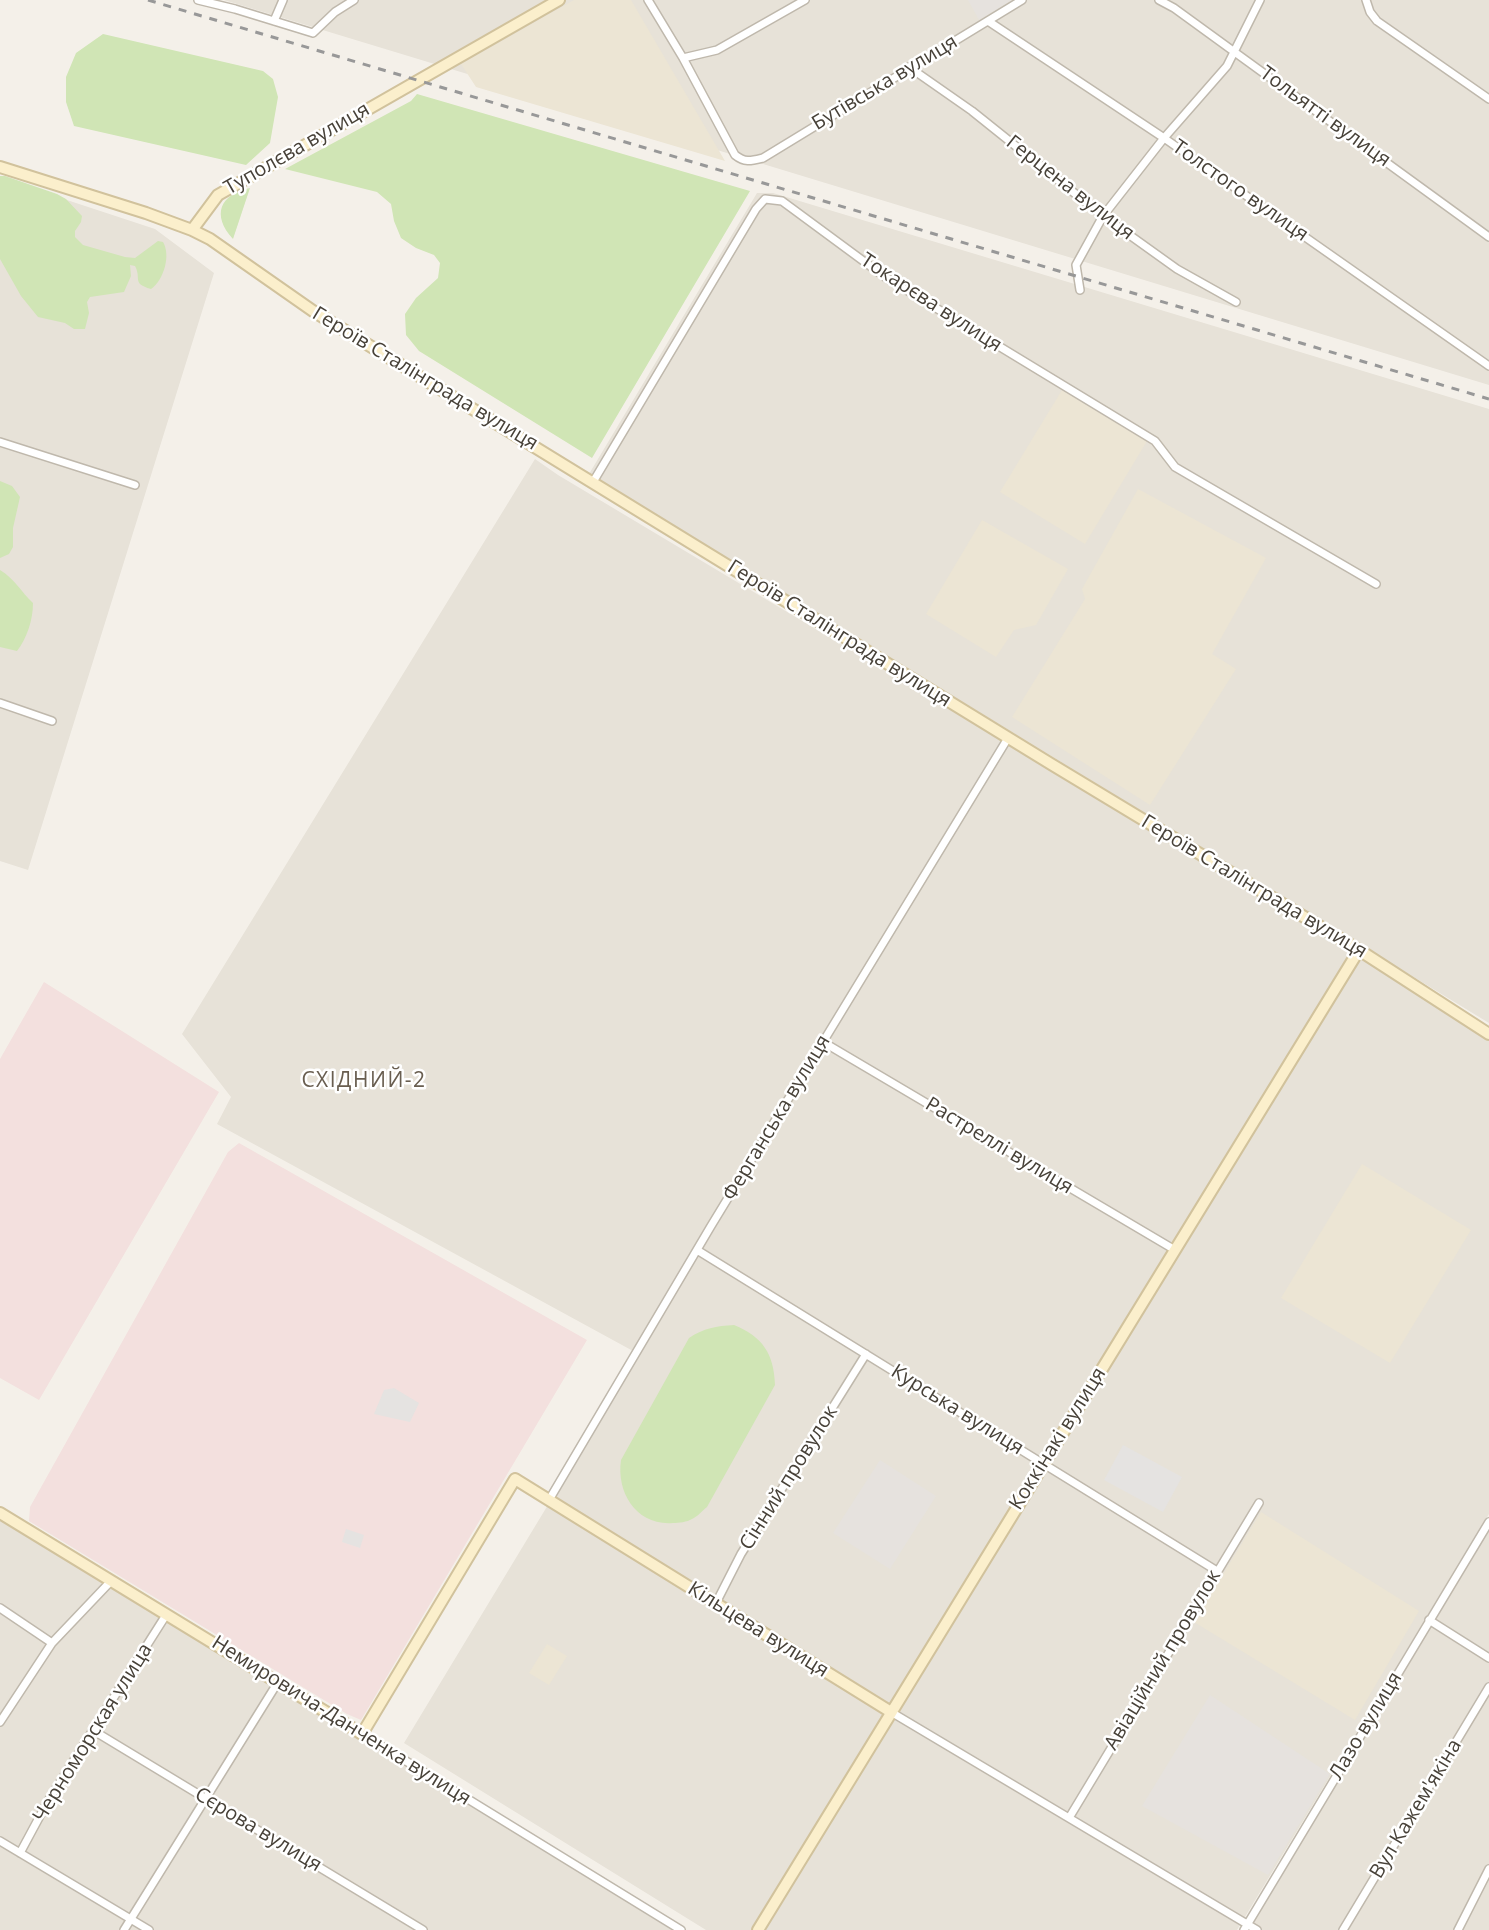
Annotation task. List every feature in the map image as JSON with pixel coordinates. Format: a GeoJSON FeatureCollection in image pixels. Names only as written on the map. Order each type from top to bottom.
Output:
{"type":"FeatureCollection","features":[{"type":"Feature","properties":{"kind":"street"},"geometry":{"type":"LineString","coordinates":[[198,0],[313,33],[335,12],[354,0]]}},
{"type":"Feature","properties":{"kind":"street"},"geometry":{"type":"LineString","coordinates":[[235,9],[240,0]]}},
{"type":"Feature","properties":{"kind":"street"},"geometry":{"type":"LineString","coordinates":[[274,21],[283,0]]}},
{"type":"Feature","properties":{"kind":"street","name":"Туполєва вулиця"},"geometry":{"type":"LineString","coordinates":[[192,230],[218,195],[559,0]]}},
{"type":"Feature","properties":{"kind":"street"},"geometry":{"type":"LineString","coordinates":[[648,0],[683,58],[717,50],[805,0]]}},
{"type":"Feature","properties":{"kind":"street","name":"Бутівська вулиця"},"geometry":{"type":"LineString","coordinates":[[683,58],[735,155],[746,161],[763,158],[1022,0]]}},
{"type":"Feature","properties":{"kind":"street","name":"Тольятті вулиця"},"geometry":{"type":"LineString","coordinates":[[1159,0],[1174,8],[1234,51],[1489,237]]}},
{"type":"Feature","properties":{"kind":"street"},"geometry":{"type":"LineString","coordinates":[[1080,290],[1076,265],[1103,216],[1164,138],[1227,66],[1260,0]]}},
{"type":"Feature","properties":{"kind":"street"},"geometry":{"type":"LineString","coordinates":[[1366,0],[1370,12],[1377,21],[1489,99]]}},
{"type":"Feature","properties":{"kind":"street","name":"Толстого вулиця"},"geometry":{"type":"LineString","coordinates":[[988,21],[1164,138],[1489,366]]}},
{"type":"Feature","properties":{"kind":"street","name":"Герцена вулиця"},"geometry":{"type":"LineString","coordinates":[[909,67],[972,111],[1103,216],[1177,269],[1236,302]]}},
{"type":"Feature","properties":{"kind":"street"},"geometry":{"type":"LineString","coordinates":[[0,167],[146,213],[192,230]]}},
{"type":"Feature","properties":{"kind":"street","name":"Токарєва вулиця"},"geometry":{"type":"LineString","coordinates":[[593,482],[756,209],[765,199],[774,199],[782,201],[885,277],[1155,441],[1175,467],[1376,584]]}},
{"type":"Feature","properties":{"kind":"street","name":"Героїв Сталінграда вулиця"},"geometry":{"type":"LineString","coordinates":[[192,230],[210,239],[313,311],[1008,738],[1359,950],[1489,1034]]}},
{"type":"Feature","properties":{"kind":"street"},"geometry":{"type":"LineString","coordinates":[[0,442],[135,485]]}},
{"type":"Feature","properties":{"kind":"street"},"geometry":{"type":"LineString","coordinates":[[0,703],[52,721]]}},
{"type":"Feature","properties":{"kind":"street","name":"Ферганська вулиця"},"geometry":{"type":"LineString","coordinates":[[549,1500],[697,1250],[1008,738]]}},
{"type":"Feature","properties":{"kind":"street","name":"Коккінакі вулиця"},"geometry":{"type":"LineString","coordinates":[[758,1930],[1359,950]]}},
{"type":"Feature","properties":{"kind":"street","name":"Растреллі вулиця"},"geometry":{"type":"LineString","coordinates":[[823,1042],[1175,1250]]}},
{"type":"Feature","properties":{"kind":"street","name":"Курська вулиця"},"geometry":{"type":"LineString","coordinates":[[697,1250],[1217,1571]]}},
{"type":"Feature","properties":{"kind":"street","name":"Сінний провулок"},"geometry":{"type":"LineString","coordinates":[[716,1603],[741,1554],[866,1354]]}},
{"type":"Feature","properties":{"kind":"street","name":"Кільцева вулиця"},"geometry":{"type":"LineString","coordinates":[[362,1734],[515,1479],[891,1712],[1246,1927],[1257,1930]]}},
{"type":"Feature","properties":{"kind":"street","name":"Авіаційний провулок"},"geometry":{"type":"LineString","coordinates":[[1069,1818],[1259,1503]]}},
{"type":"Feature","properties":{"kind":"street","name":"Немировича-Данченка вулиця"},"geometry":{"type":"LineString","coordinates":[[0,1513],[681,1930]]}},
{"type":"Feature","properties":{"kind":"street","name":"Лазо вулиця"},"geometry":{"type":"LineString","coordinates":[[1246,1927],[1489,1522]]}},
{"type":"Feature","properties":{"kind":"street"},"geometry":{"type":"LineString","coordinates":[[0,1722],[52,1643],[111,1581]]}},
{"type":"Feature","properties":{"kind":"street"},"geometry":{"type":"LineString","coordinates":[[0,1608],[52,1643]]}},
{"type":"Feature","properties":{"kind":"street","name":"Черноморская улица"},"geometry":{"type":"LineString","coordinates":[[20,1853],[48,1801],[166,1615]]}},
{"type":"Feature","properties":{"kind":"street"},"geometry":{"type":"LineString","coordinates":[[1429,1620],[1489,1658]]}},
{"type":"Feature","properties":{"kind":"street"},"geometry":{"type":"LineString","coordinates":[[124,1930],[204,1797],[278,1682]]}},
{"type":"Feature","properties":{"kind":"street","name":"Вул Кажем'якіна"},"geometry":{"type":"LineString","coordinates":[[1343,1930],[1489,1687]]}},
{"type":"Feature","properties":{"kind":"street","name":"Сєрова вулиця"},"geometry":{"type":"LineString","coordinates":[[94,1731],[423,1930]]}},
{"type":"Feature","properties":{"kind":"street"},"geometry":{"type":"LineString","coordinates":[[0,1841],[149,1930]]}},
{"type":"Feature","properties":{"kind":"street"},"geometry":{"type":"LineString","coordinates":[[1458,1930],[1489,1869]]}},
{"type":"Feature","properties":{"kind":"shaded area"},"geometry":{"type":"Polygon","coordinates":[[[224,0],[1489,0],[1489,385],[497,83],[224,0]]]}},
{"type":"Feature","properties":{"kind":"shaded area"},"geometry":{"type":"Polygon","coordinates":[[[574,0],[631,0],[725,161],[476,87],[461,64],[574,0]]]}},
{"type":"Feature","properties":{"kind":"shaded area"},"geometry":{"type":"Polygon","coordinates":[[[968,0],[1012,0],[979,20],[968,0]]]}},
{"type":"Feature","properties":{"kind":"shaded area"},"geometry":{"type":"Polygon","coordinates":[[[0,178],[155,229],[214,273],[28,870],[0,861],[0,178]]]}},
{"type":"Feature","properties":{"kind":"shaded area"},"geometry":{"type":"Polygon","coordinates":[[[757,193],[773,193],[1489,409],[1489,1023],[589,474],[757,193]]]}},
{"type":"Feature","properties":{"kind":"shaded area"},"geometry":{"type":"Polygon","coordinates":[[[1062,390],[1147,441],[1085,544],[1000,492],[1062,390]]]}},
{"type":"Feature","properties":{"kind":"shaded area"},"geometry":{"type":"Polygon","coordinates":[[[535,459],[558,475],[1003,741],[633,1351],[217,1124],[231,1097],[182,1034],[535,459]]]}},
{"type":"Feature","properties":{"kind":"shaded area"},"geometry":{"type":"Polygon","coordinates":[[[1138,489],[1266,558],[1212,654],[1236,669],[1150,805],[1012,717],[1085,599],[1082,589],[1138,489]]]}},
{"type":"Feature","properties":{"kind":"shaded area"},"geometry":{"type":"Polygon","coordinates":[[[982,520],[1068,569],[1036,625],[1014,630],[996,657],[926,614],[982,520]]]}},
{"type":"Feature","properties":{"kind":"shaded area"},"geometry":{"type":"Polygon","coordinates":[[[1008,744],[1361,956],[1489,1036],[1489,1514],[1237,1930],[706,1930],[404,1743],[1008,744]]]}},
{"type":"Feature","properties":{"kind":"shaded area"},"geometry":{"type":"Polygon","coordinates":[[[44,982],[219,1092],[39,1400],[0,1378],[0,1059],[44,982]]]}},
{"type":"Feature","properties":{"kind":"shaded area"},"geometry":{"type":"Polygon","coordinates":[[[239,1143],[587,1340],[361,1720],[347,1714],[29,1521],[30,1507],[228,1152],[239,1143]]]}},
{"type":"Feature","properties":{"kind":"shaded area"},"geometry":{"type":"Polygon","coordinates":[[[1362,1164],[1471,1230],[1390,1363],[1281,1298],[1362,1164]]]}},
{"type":"Feature","properties":{"kind":"shaded area"},"geometry":{"type":"Polygon","coordinates":[[[394,1388],[419,1403],[410,1422],[374,1414],[384,1390],[394,1388]]]}},
{"type":"Feature","properties":{"kind":"shaded area"},"geometry":{"type":"Polygon","coordinates":[[[1123,1445],[1182,1477],[1163,1512],[1104,1480],[1123,1445]]]}},
{"type":"Feature","properties":{"kind":"shaded area"},"geometry":{"type":"Polygon","coordinates":[[[880,1460],[936,1496],[890,1569],[833,1533],[880,1460]]]}},
{"type":"Feature","properties":{"kind":"shaded area"},"geometry":{"type":"Polygon","coordinates":[[[1261,1512],[1419,1611],[1355,1720],[1194,1622],[1261,1512]]]}},
{"type":"Feature","properties":{"kind":"shaded area"},"geometry":{"type":"Polygon","coordinates":[[[0,1519],[677,1930],[0,1930],[0,1519]]]}},
{"type":"Feature","properties":{"kind":"shaded area"},"geometry":{"type":"Polygon","coordinates":[[[346,1529],[364,1535],[360,1548],[342,1542],[346,1529]]]}},
{"type":"Feature","properties":{"kind":"shaded area"},"geometry":{"type":"Polygon","coordinates":[[[1489,1531],[1489,1930],[1249,1930],[1489,1531]]]}},
{"type":"Feature","properties":{"kind":"shaded area"},"geometry":{"type":"Polygon","coordinates":[[[547,1644],[567,1656],[549,1685],[529,1673],[547,1644]]]}},
{"type":"Feature","properties":{"kind":"shaded area"},"geometry":{"type":"Polygon","coordinates":[[[1210,1695],[1330,1774],[1268,1875],[1142,1806],[1210,1695]]]}},
{"type":"Feature","properties":{"kind":"green space"},"geometry":{"type":"Polygon","coordinates":[[[103,34],[263,71],[273,79],[278,97],[270,143],[246,165],[74,126],[66,102],[66,77],[76,53],[103,34]]]}},
{"type":"Feature","properties":{"kind":"green space"},"geometry":{"type":"Polygon","coordinates":[[[417,94],[750,191],[592,458],[419,351],[406,335],[405,314],[416,298],[438,278],[440,263],[434,255],[416,248],[401,238],[394,221],[391,204],[377,192],[285,169],[411,101],[417,94]]]}},
{"type":"Feature","properties":{"kind":"green space"},"geometry":{"type":"Polygon","coordinates":[[[0,176],[66,199],[82,216],[75,231],[75,237],[83,245],[135,258],[158,241],[163,242],[166,254],[165,267],[156,285],[151,289],[141,285],[135,266],[130,265],[131,276],[124,292],[90,297],[87,302],[89,313],[85,329],[74,329],[65,323],[38,317],[21,296],[0,259],[0,176]]]}},
{"type":"Feature","properties":{"kind":"green space"},"geometry":{"type":"Polygon","coordinates":[[[250,188],[233,239],[222,222],[222,207],[232,195],[250,188]]]}},
{"type":"Feature","properties":{"kind":"green space"},"geometry":{"type":"Polygon","coordinates":[[[0,481],[12,486],[20,497],[13,528],[13,547],[9,554],[0,558],[0,481]]]}},
{"type":"Feature","properties":{"kind":"green space"},"geometry":{"type":"Polygon","coordinates":[[[0,570],[10,577],[33,603],[29,628],[17,651],[0,647],[0,570]]]}},
{"type":"Feature","properties":{"kind":"green space"},"geometry":{"type":"Polygon","coordinates":[[[734,1325],[752,1335],[765,1348],[772,1364],[775,1385],[707,1507],[688,1521],[660,1523],[649,1519],[639,1513],[626,1495],[620,1472],[621,1460],[689,1338],[710,1328],[734,1325]]]}},
{"type":"Feature","properties":{"kind":"railway"},"geometry":{"type":"LineString","coordinates":[[148,0],[1489,399]]}},
{"type":"Feature","properties":{"kind":"district","name":"СХІДНИЙ-2"},"geometry":{"type":"Point","coordinates":[364,1081]}}]}
